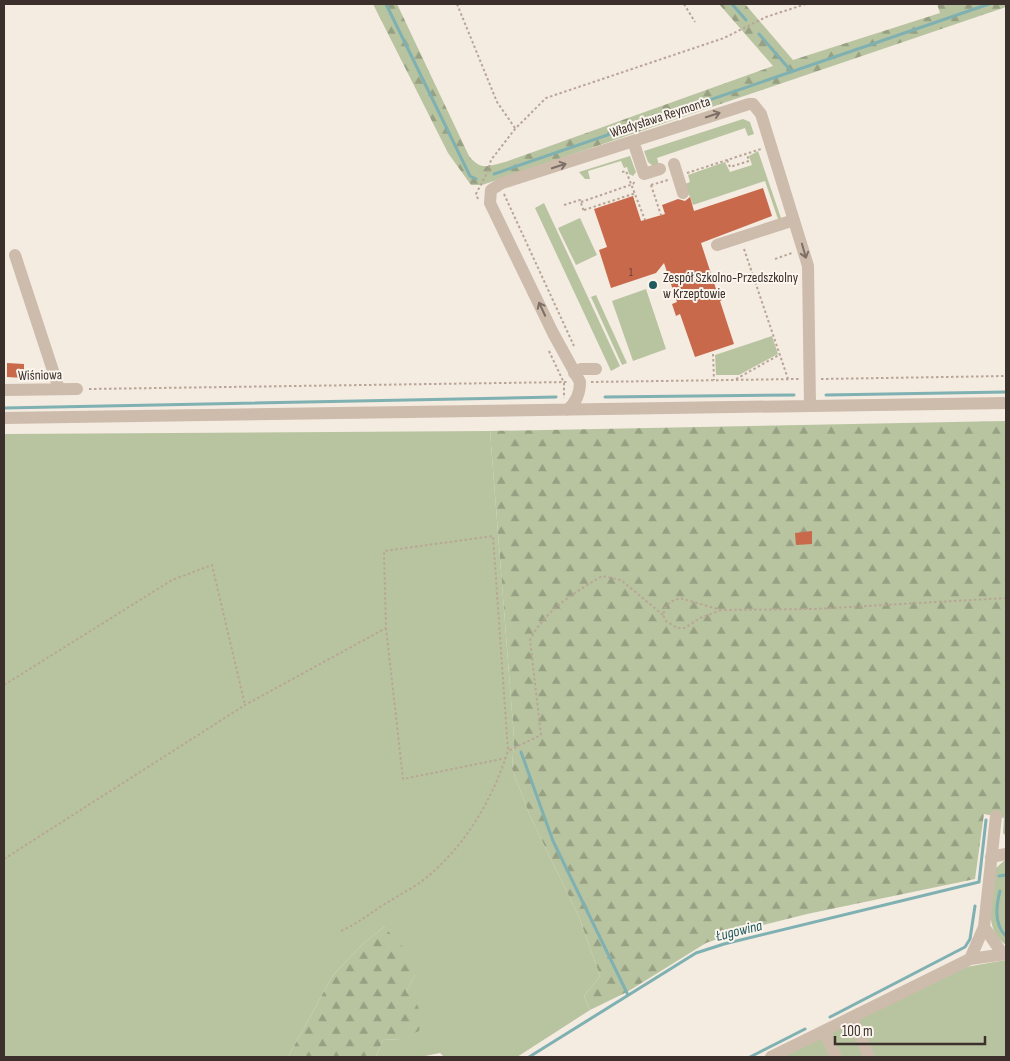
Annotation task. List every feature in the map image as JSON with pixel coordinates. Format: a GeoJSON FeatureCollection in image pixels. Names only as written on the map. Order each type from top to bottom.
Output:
{"type":"FeatureCollection","features":[{"type":"Feature","properties":{"kind":"street","name":"Władysława Reymonta"},"geometry":{"type":"LineString","coordinates":[[598,410],[490,202],[489,193],[494,187],[502,183],[742,105],[753,104],[760,114],[808,266],[810,406]]}},
{"type":"Feature","properties":{"kind":"street"},"geometry":{"type":"LineString","coordinates":[[633,141],[647,178],[660,169]]}},
{"type":"Feature","properties":{"kind":"street"},"geometry":{"type":"LineString","coordinates":[[676,170],[683,193]]}},
{"type":"Feature","properties":{"kind":"street"},"geometry":{"type":"LineString","coordinates":[[717,246],[794,220]]}},
{"type":"Feature","properties":{"kind":"street"},"geometry":{"type":"LineString","coordinates":[[15,255],[60,389]]}},
{"type":"Feature","properties":{"kind":"street"},"geometry":{"type":"LineString","coordinates":[[567,410],[574,404],[583,378]]}},
{"type":"Feature","properties":{"kind":"street","name":"Wiśniowa"},"geometry":{"type":"LineString","coordinates":[[4,390],[77,389]]}},
{"type":"Feature","properties":{"kind":"street"},"geometry":{"type":"LineString","coordinates":[[4,418],[1006,403]]}},
{"type":"Feature","properties":{"kind":"street"},"geometry":{"type":"LineString","coordinates":[[970,959],[984,927],[996,816]]}},
{"type":"Feature","properties":{"kind":"street"},"geometry":{"type":"LineString","coordinates":[[991,858],[1006,854]]}},
{"type":"Feature","properties":{"kind":"street"},"geometry":{"type":"LineString","coordinates":[[771,1057],[970,959],[1004,954],[984,927]]}},
{"type":"Feature","properties":{"kind":"street"},"geometry":{"type":"LineString","coordinates":[[852,1017],[870,1057]]}},
{"type":"Feature","properties":{"kind":"street"},"geometry":{"type":"LineString","coordinates":[[824,1031],[836,1057]]}},
{"type":"Feature","properties":{"kind":"path"},"geometry":{"type":"LineString","coordinates":[[457,4],[497,102],[515,129]]}},
{"type":"Feature","properties":{"kind":"path"},"geometry":{"type":"LineString","coordinates":[[684,4],[695,22]]}},
{"type":"Feature","properties":{"kind":"path"},"geometry":{"type":"LineString","coordinates":[[564,205],[581,202],[647,178],[727,160],[761,149]]}},
{"type":"Feature","properties":{"kind":"path"},"geometry":{"type":"LineString","coordinates":[[727,160],[730,167],[749,161],[746,154]]}},
{"type":"Feature","properties":{"kind":"path"},"geometry":{"type":"LineString","coordinates":[[622,172],[626,171],[633,184],[645,220]]}},
{"type":"Feature","properties":{"kind":"path"},"geometry":{"type":"LineString","coordinates":[[647,178],[661,215]]}},
{"type":"Feature","properties":{"kind":"path"},"geometry":{"type":"LineString","coordinates":[[581,202],[584,211],[636,193]]}},
{"type":"Feature","properties":{"kind":"path"},"geometry":{"type":"LineString","coordinates":[[504,195],[575,349]]}},
{"type":"Feature","properties":{"kind":"path"},"geometry":{"type":"LineString","coordinates":[[743,243],[788,379]]}},
{"type":"Feature","properties":{"kind":"path"},"geometry":{"type":"LineString","coordinates":[[775,259],[794,252]]}},
{"type":"Feature","properties":{"kind":"path"},"geometry":{"type":"LineString","coordinates":[[713,354],[714,380]]}},
{"type":"Feature","properties":{"kind":"path"},"geometry":{"type":"LineString","coordinates":[[734,380],[780,355]]}},
{"type":"Feature","properties":{"kind":"path"},"geometry":{"type":"LineString","coordinates":[[77,389],[583,378],[734,380],[1006,376]]}},
{"type":"Feature","properties":{"kind":"path"},"geometry":{"type":"LineString","coordinates":[[341,931],[360,923],[402,895],[426,878],[444,860],[468,833],[484,810],[500,778],[506,758],[508,751],[493,536],[384,551],[386,628],[403,779],[506,758]]}},
{"type":"Feature","properties":{"kind":"path"},"geometry":{"type":"LineString","coordinates":[[4,685],[172,580],[212,565],[245,705]]}},
{"type":"Feature","properties":{"kind":"path"},"geometry":{"type":"LineString","coordinates":[[508,751],[541,735],[530,640],[535,629],[552,609],[602,576],[621,580],[663,614],[666,621],[677,628],[685,628],[700,618],[721,610]]}},
{"type":"Feature","properties":{"kind":"path"},"geometry":{"type":"LineString","coordinates":[[663,614],[670,602],[680,598],[689,599],[721,610],[814,609],[1006,598]]}},
{"type":"Feature","properties":{"kind":"path"},"geometry":{"type":"LineString","coordinates":[[4,860],[245,705],[386,628]]}},
{"type":"Feature","properties":{"kind":"green space"},"geometry":{"type":"Polygon","coordinates":[[[373,4],[397,4],[469,156],[481,166],[505,162],[773,66],[719,4],[745,4],[793,60],[940,13],[937,4],[1006,4],[1006,7],[482,185],[471,185],[448,153],[373,4]]]}},
{"type":"Feature","properties":{"kind":"green space"},"geometry":{"type":"Polygon","coordinates":[[[743,119],[750,122],[754,134],[748,136],[745,128],[657,158],[659,165],[653,166],[648,162],[644,151],[743,119]]]}},
{"type":"Feature","properties":{"kind":"green space"},"geometry":{"type":"Polygon","coordinates":[[[758,151],[782,221],[779,222],[765,181],[693,205],[685,184],[690,182],[688,175],[725,162],[730,172],[752,165],[749,156],[758,151]]]}},
{"type":"Feature","properties":{"kind":"green space"},"geometry":{"type":"Polygon","coordinates":[[[630,156],[636,172],[633,176],[629,174],[627,167],[624,168],[621,161],[588,171],[590,179],[585,179],[579,172],[630,156]]]}},
{"type":"Feature","properties":{"kind":"green space"},"geometry":{"type":"Polygon","coordinates":[[[544,203],[620,366],[611,371],[535,208],[544,203]]]}},
{"type":"Feature","properties":{"kind":"green space"},"geometry":{"type":"Polygon","coordinates":[[[580,218],[597,255],[576,265],[558,228],[580,218]]]}},
{"type":"Feature","properties":{"kind":"green space"},"geometry":{"type":"Polygon","coordinates":[[[646,289],[666,349],[633,361],[612,301],[646,289]]]}},
{"type":"Feature","properties":{"kind":"green space"},"geometry":{"type":"Polygon","coordinates":[[[596,295],[627,363],[622,365],[591,297],[596,295]]]}},
{"type":"Feature","properties":{"kind":"green space"},"geometry":{"type":"Polygon","coordinates":[[[772,336],[778,354],[739,375],[716,375],[715,355],[772,336]]]}},
{"type":"Feature","properties":{"kind":"green space"},"geometry":{"type":"Polygon","coordinates":[[[1006,421],[1006,836],[1003,833],[1004,818],[984,814],[975,879],[807,914],[747,929],[706,943],[627,992],[590,1010],[584,996],[600,976],[579,917],[530,816],[512,769],[514,738],[490,431],[1006,421]]]}},
{"type":"Feature","properties":{"kind":"green space"},"geometry":{"type":"Polygon","coordinates":[[[490,431],[514,738],[512,769],[530,816],[579,917],[600,976],[584,996],[590,1010],[517,1057],[444,1057],[440,1053],[420,1057],[376,1057],[383,1040],[401,1039],[406,992],[415,975],[384,927],[365,942],[333,975],[288,1057],[4,1057],[4,434],[490,431]]]}},
{"type":"Feature","properties":{"kind":"green space"},"geometry":{"type":"Polygon","coordinates":[[[1006,859],[1006,945],[993,930],[990,910],[996,868],[1006,859]]]}},
{"type":"Feature","properties":{"kind":"green space"},"geometry":{"type":"Polygon","coordinates":[[[384,927],[413,957],[415,975],[406,992],[419,1010],[421,1019],[419,1031],[401,1039],[383,1040],[376,1057],[288,1057],[333,975],[365,942],[384,927]]]}},
{"type":"Feature","properties":{"kind":"green space"},"geometry":{"type":"Polygon","coordinates":[[[1006,960],[1006,1057],[781,1057],[966,967],[1006,960]]]}},
{"type":"Feature","properties":{"kind":"building"},"geometry":{"type":"Polygon","coordinates":[[[763,188],[772,216],[701,243],[716,289],[718,289],[722,300],[720,301],[734,344],[695,357],[680,314],[676,316],[672,304],[677,302],[664,263],[656,273],[611,288],[599,250],[607,247],[594,209],[633,196],[641,221],[665,214],[662,205],[678,199],[685,201],[690,197],[694,211],[763,188]]]}},
{"type":"Feature","properties":{"kind":"building"},"geometry":{"type":"Polygon","coordinates":[[[7,363],[24,364],[24,378],[7,377],[7,363]]]}},
{"type":"Feature","properties":{"kind":"building"},"geometry":{"type":"Polygon","coordinates":[[[812,531],[812,544],[796,545],[795,533],[812,531]]]}},
{"type":"Feature","properties":{"kind":"waterway"},"geometry":{"type":"LineString","coordinates":[[386,4],[470,176],[476,179]]}},
{"type":"Feature","properties":{"kind":"waterway"},"geometry":{"type":"LineString","coordinates":[[732,4],[746,20]]}},
{"type":"Feature","properties":{"kind":"waterway"},"geometry":{"type":"LineString","coordinates":[[494,174],[989,4]]}},
{"type":"Feature","properties":{"kind":"waterway"},"geometry":{"type":"LineString","coordinates":[[759,34],[791,71]]}},
{"type":"Feature","properties":{"kind":"waterway"},"geometry":{"type":"LineString","coordinates":[[826,395],[1006,392]]}},
{"type":"Feature","properties":{"kind":"waterway"},"geometry":{"type":"LineString","coordinates":[[605,397],[794,395]]}},
{"type":"Feature","properties":{"kind":"waterway"},"geometry":{"type":"LineString","coordinates":[[4,408],[556,397]]}},
{"type":"Feature","properties":{"kind":"waterway"},"geometry":{"type":"LineString","coordinates":[[521,752],[553,841],[628,995]]}},
{"type":"Feature","properties":{"kind":"waterway","name":"Ługowina"},"geometry":{"type":"LineString","coordinates":[[529,1057],[696,953],[724,944],[979,882],[986,820]]}},
{"type":"Feature","properties":{"kind":"waterway","name":"Ługowina"},"geometry":{"type":"LineString","coordinates":[[999,876],[1006,875]]}},
{"type":"Feature","properties":{"kind":"waterway"},"geometry":{"type":"LineString","coordinates":[[1000,891],[997,915],[999,926],[1006,936]]}},
{"type":"Feature","properties":{"kind":"waterway"},"geometry":{"type":"LineString","coordinates":[[830,1017],[965,947],[970,939],[975,906]]}},
{"type":"Feature","properties":{"kind":"waterway"},"geometry":{"type":"LineString","coordinates":[[750,1057],[805,1029]]}},
{"type":"Feature","properties":{"kind":"place","name":"Zespół Szkolno-Przedszkolny w Krzeptowie"},"geometry":{"type":"Point","coordinates":[653,285]}}]}
